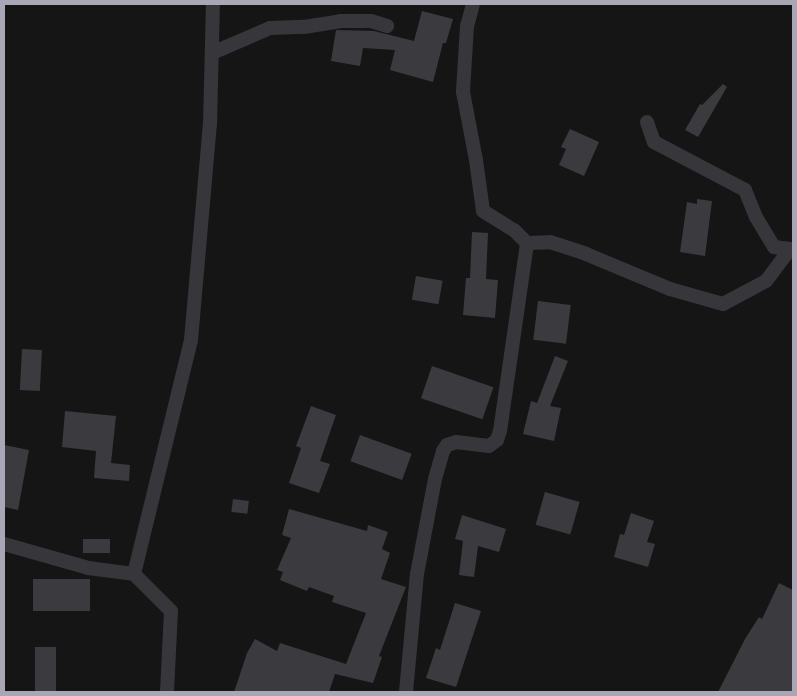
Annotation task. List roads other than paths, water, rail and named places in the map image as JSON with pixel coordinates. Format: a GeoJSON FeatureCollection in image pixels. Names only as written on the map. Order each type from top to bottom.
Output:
{"type":"FeatureCollection","features":[{"type":"Feature","properties":{"kind":"street"},"geometry":{"type":"LineString","coordinates":[[134,574],[191,340],[210,124],[213,4]]}},
{"type":"Feature","properties":{"kind":"street"},"geometry":{"type":"LineString","coordinates":[[473,4],[467,26],[463,92],[476,160],[483,211],[514,230],[527,244]]}},
{"type":"Feature","properties":{"kind":"street"},"geometry":{"type":"LineString","coordinates":[[212,54],[270,28],[304,27],[371,20],[387,26]]}},
{"type":"Feature","properties":{"kind":"street"},"geometry":{"type":"LineString","coordinates":[[647,122],[654,142],[745,190],[756,217],[774,247],[792,249]]}},
{"type":"Feature","properties":{"kind":"street"},"geometry":{"type":"LineString","coordinates":[[527,244],[550,242],[586,254],[670,289],[722,304],[766,281],[792,249]]}},
{"type":"Feature","properties":{"kind":"street"},"geometry":{"type":"LineString","coordinates":[[406,692],[417,574],[435,479],[444,451],[448,445],[456,442],[489,446],[494,444],[500,431],[527,244]]}},
{"type":"Feature","properties":{"kind":"street"},"geometry":{"type":"LineString","coordinates":[[4,544],[88,568],[134,574],[171,611],[167,692]]}}]}
